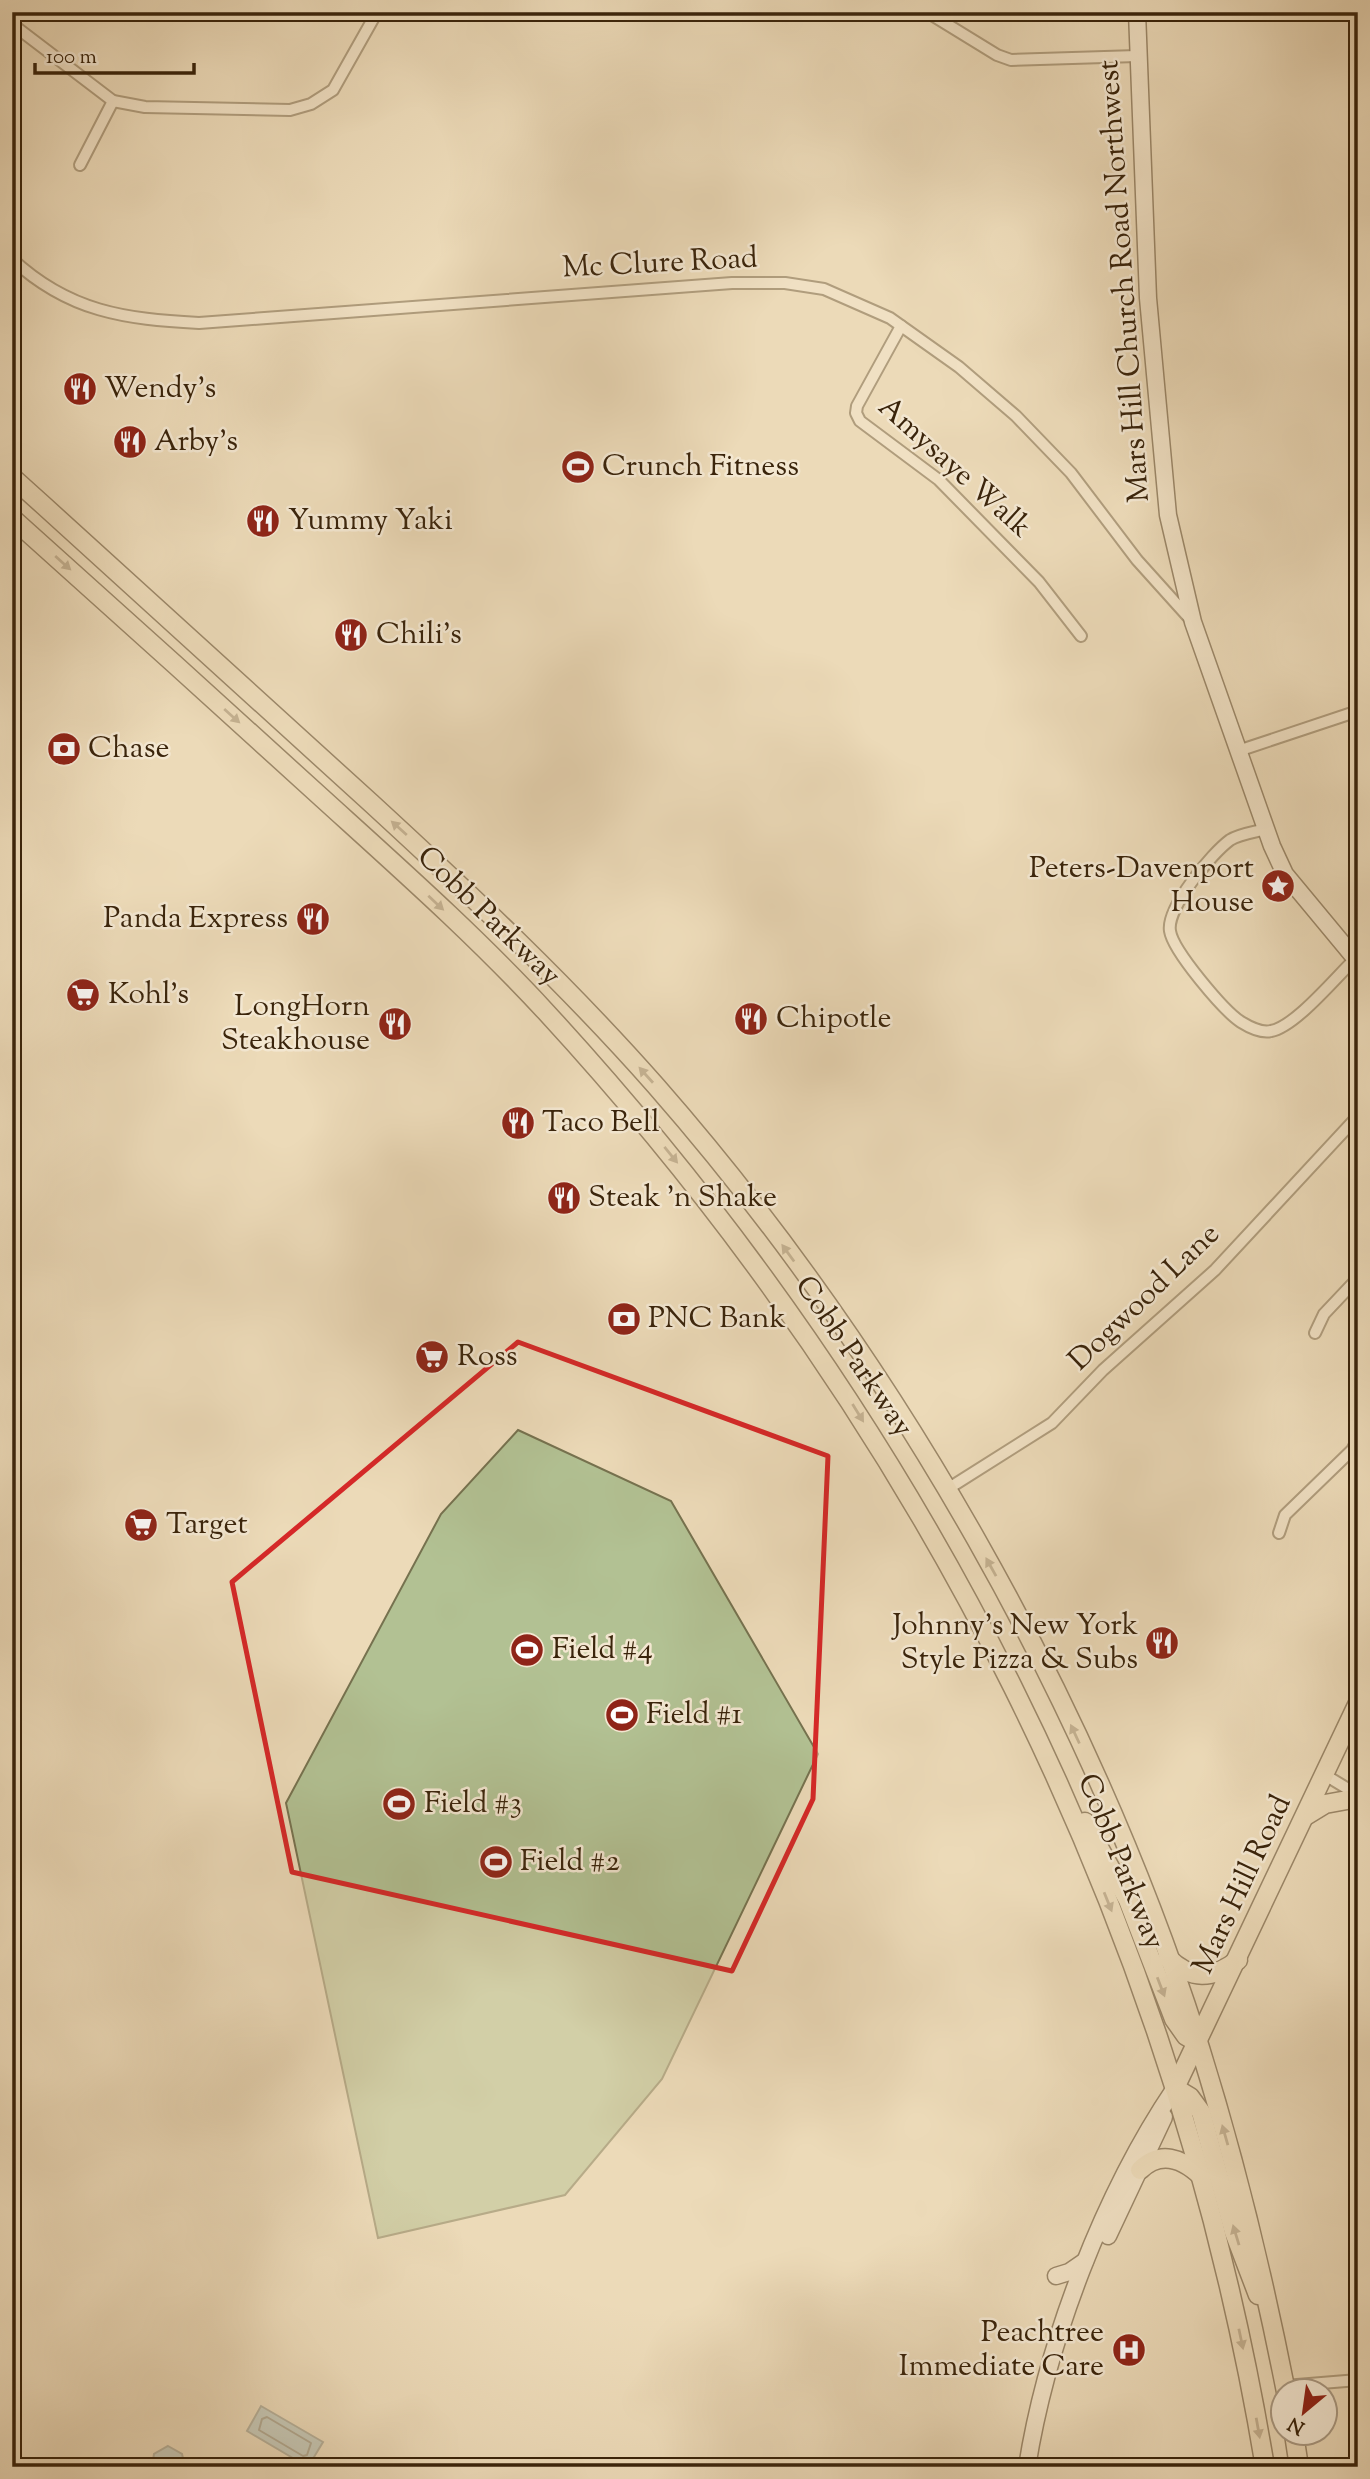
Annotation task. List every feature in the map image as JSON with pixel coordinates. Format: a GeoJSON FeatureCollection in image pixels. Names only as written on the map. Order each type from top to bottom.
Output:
{"type":"FeatureCollection","features":[{"type":"Feature","properties":{"kind":"main road","name":"Cobb Parkway"},"geometry":{"type":"LineString","coordinates":[[12,477],[435,861],[584,1008],[680,1114],[750,1202],[864,1360],[946,1490],[1006,1594],[1052,1685],[1124,1844],[1198,2043],[1242,2194],[1284,2378]]}},
{"type":"Feature","properties":{"kind":"main road","name":"Cobb Parkway"},"geometry":{"type":"LineString","coordinates":[[12,518],[459,925],[542,1007],[668,1150],[793,1315],[898,1477],[990,1642],[1058,1783],[1124,1941],[1175,2088],[1201,2176],[1231,2288],[1265,2467]]}},
{"type":"Feature","properties":{"kind":"main road","name":"Mars Hill Road"},"geometry":{"type":"LineString","coordinates":[[1175,2088],[1238,1961],[1358,1703]]}},
{"type":"Feature","properties":{"kind":"main road"},"geometry":{"type":"LineString","coordinates":[[1058,1783],[1083,1819],[1119,1882],[1174,2019],[1186,2036],[1198,2043]]}},
{"type":"Feature","properties":{"kind":"main road"},"geometry":{"type":"LineString","coordinates":[[1307,1815],[1325,1804],[1358,1796]]}},
{"type":"Feature","properties":{"kind":"main road"},"geometry":{"type":"LineString","coordinates":[[1168,1957],[1181,1969],[1197,1976],[1220,1972],[1238,1961]]}},
{"type":"Feature","properties":{"kind":"main road"},"geometry":{"type":"LineString","coordinates":[[1175,2088],[1190,2097],[1201,2112],[1243,2259],[1271,2321]]}},
{"type":"Feature","properties":{"kind":"main road"},"geometry":{"type":"LineString","coordinates":[[1140,2170],[1158,2159],[1174,2158],[1201,2176]]}},
{"type":"Feature","properties":{"kind":"main road"},"geometry":{"type":"LineString","coordinates":[[1296,2448],[1299,2467]]}},
{"type":"Feature","properties":{"kind":"street"},"geometry":{"type":"LineString","coordinates":[[12,24],[113,101],[145,107],[290,110],[311,104],[333,90],[377,12]]}},
{"type":"Feature","properties":{"kind":"street"},"geometry":{"type":"LineString","coordinates":[[927,12],[997,55],[1011,60],[1138,57]]}},
{"type":"Feature","properties":{"kind":"street","name":"Mars Hill Church Road Northwest"},"geometry":{"type":"LineString","coordinates":[[1137,12],[1148,298],[1168,515],[1193,622],[1266,830],[1285,874],[1357,961]]}},
{"type":"Feature","properties":{"kind":"street"},"geometry":{"type":"LineString","coordinates":[[80,165],[113,101]]}},
{"type":"Feature","properties":{"kind":"street","name":"Mc Clure Road"},"geometry":{"type":"LineString","coordinates":[[12,259],[55,292],[88,308],[134,319],[199,323],[585,292],[785,283],[824,289],[901,326],[958,367],[1016,416],[1071,472],[1137,560],[1193,622]]}},
{"type":"Feature","properties":{"kind":"street","name":"Amysaye Walk"},"geometry":{"type":"LineString","coordinates":[[901,326],[857,406],[856,412],[860,421],[940,480],[1039,582],[1081,636]]}},
{"type":"Feature","properties":{"kind":"street"},"geometry":{"type":"LineString","coordinates":[[1238,751],[1357,714]]}},
{"type":"Feature","properties":{"kind":"street"},"geometry":{"type":"LineString","coordinates":[[1266,830],[1232,839],[1184,893],[1170,918],[1169,929],[1174,944],[1192,970],[1240,1022],[1258,1030],[1271,1031],[1296,1017],[1357,961]]}},
{"type":"Feature","properties":{"kind":"street","name":"Dogwood Lane"},"geometry":{"type":"LineString","coordinates":[[946,1490],[1052,1423],[1103,1370],[1215,1270],[1358,1116]]}},
{"type":"Feature","properties":{"kind":"street"},"geometry":{"type":"LineString","coordinates":[[1315,1332],[1324,1314],[1358,1278]]}},
{"type":"Feature","properties":{"kind":"street"},"geometry":{"type":"LineString","coordinates":[[1279,1533],[1285,1515],[1352,1450],[1358,1439]]}},
{"type":"Feature","properties":{"kind":"street"},"geometry":{"type":"LineString","coordinates":[[1325,1775],[1358,1796]]}},
{"type":"Feature","properties":{"kind":"street"},"geometry":{"type":"LineString","coordinates":[[1078,2286],[1105,2243],[1175,2088]]}},
{"type":"Feature","properties":{"kind":"street"},"geometry":{"type":"LineString","coordinates":[[1027,2467],[1042,2394],[1085,2261],[1146,2131],[1175,2088]]}},
{"type":"Feature","properties":{"kind":"street"},"geometry":{"type":"LineString","coordinates":[[1056,2276],[1069,2272],[1085,2261]]}},
{"type":"Feature","properties":{"kind":"street"},"geometry":{"type":"LineString","coordinates":[[1338,2382],[1358,2379]]}},
{"type":"Feature","properties":{"kind":"highlighted area"},"geometry":{"type":"Polygon","coordinates":[[[518,1342],[828,1456],[813,1799],[732,1971],[292,1872],[232,1582],[518,1342]]]}},
{"type":"Feature","properties":{"kind":"green space"},"geometry":{"type":"Polygon","coordinates":[[[518,1430],[671,1501],[818,1754],[662,2079],[565,2195],[378,2238],[286,1803],[441,1514],[518,1430]]]}},
{"type":"Feature","properties":{"kind":"water"},"geometry":{"type":"Polygon","coordinates":[[[261,2406],[323,2442],[308,2467],[247,2431],[261,2406]]]}},
{"type":"Feature","properties":{"kind":"water"},"geometry":{"type":"Polygon","coordinates":[[[168,2446],[182,2454],[185,2467],[152,2467],[154,2454],[168,2446]]]}},
{"type":"Feature","properties":{"kind":"place","name":"Wendy's"},"geometry":{"type":"Point","coordinates":[80,389]}},
{"type":"Feature","properties":{"kind":"place","name":"Arby's"},"geometry":{"type":"Point","coordinates":[130,442]}},
{"type":"Feature","properties":{"kind":"place","name":"Crunch Fitness"},"geometry":{"type":"Point","coordinates":[578,467]}},
{"type":"Feature","properties":{"kind":"place","name":"Yummy Yaki"},"geometry":{"type":"Point","coordinates":[263,521]}},
{"type":"Feature","properties":{"kind":"place","name":"Chili's"},"geometry":{"type":"Point","coordinates":[351,635]}},
{"type":"Feature","properties":{"kind":"place","name":"Chase"},"geometry":{"type":"Point","coordinates":[64,749]}},
{"type":"Feature","properties":{"kind":"place","name":"Peters-Davenport House"},"geometry":{"type":"Point","coordinates":[1278,886]}},
{"type":"Feature","properties":{"kind":"place","name":"Panda Express"},"geometry":{"type":"Point","coordinates":[313,919]}},
{"type":"Feature","properties":{"kind":"place","name":"Kohl's"},"geometry":{"type":"Point","coordinates":[83,995]}},
{"type":"Feature","properties":{"kind":"place","name":"Chipotle"},"geometry":{"type":"Point","coordinates":[751,1019]}},
{"type":"Feature","properties":{"kind":"place","name":"LongHorn Steakhouse"},"geometry":{"type":"Point","coordinates":[395,1024]}},
{"type":"Feature","properties":{"kind":"place","name":"Taco Bell"},"geometry":{"type":"Point","coordinates":[518,1123]}},
{"type":"Feature","properties":{"kind":"place","name":"Steak 'n Shake"},"geometry":{"type":"Point","coordinates":[564,1198]}},
{"type":"Feature","properties":{"kind":"place","name":"PNC Bank"},"geometry":{"type":"Point","coordinates":[624,1319]}},
{"type":"Feature","properties":{"kind":"place","name":"Ross"},"geometry":{"type":"Point","coordinates":[432,1357]}},
{"type":"Feature","properties":{"kind":"place","name":"Target"},"geometry":{"type":"Point","coordinates":[141,1525]}},
{"type":"Feature","properties":{"kind":"place","name":"Johnny's New York Style Pizza & Subs"},"geometry":{"type":"Point","coordinates":[1162,1643]}},
{"type":"Feature","properties":{"kind":"place","name":"Field #4"},"geometry":{"type":"Point","coordinates":[527,1650]}},
{"type":"Feature","properties":{"kind":"place","name":"Field #1"},"geometry":{"type":"Point","coordinates":[622,1715]}},
{"type":"Feature","properties":{"kind":"place","name":"Field #3"},"geometry":{"type":"Point","coordinates":[399,1804]}},
{"type":"Feature","properties":{"kind":"place","name":"Field #2"},"geometry":{"type":"Point","coordinates":[496,1862]}},
{"type":"Feature","properties":{"kind":"place","name":"Peachtree Immediate Care"},"geometry":{"type":"Point","coordinates":[1129,2350]}}]}
